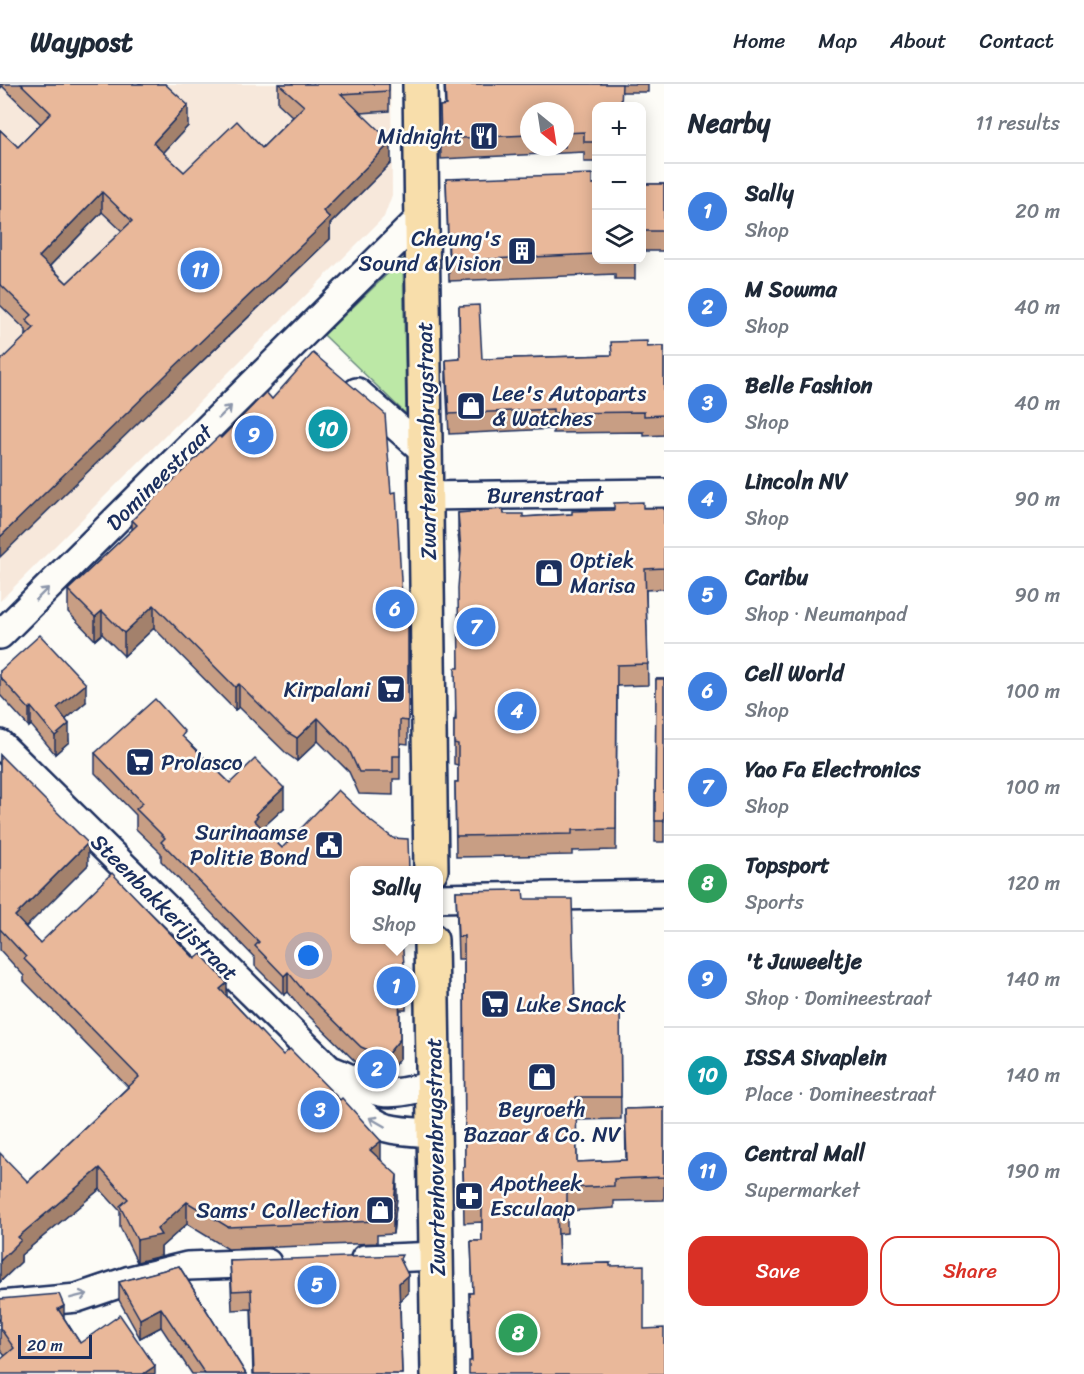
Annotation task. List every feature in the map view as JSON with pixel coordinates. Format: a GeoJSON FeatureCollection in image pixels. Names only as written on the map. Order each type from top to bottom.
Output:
{"type":"FeatureCollection","features":[{"type":"Feature","properties":{"kind":"main road","name":"Zwartenhovenbrugstraat"},"geometry":{"type":"LineString","coordinates":[[420,84],[425,324],[430,866]]}},
{"type":"Feature","properties":{"kind":"main road","name":"Zwartenhovenbrugstraat"},"geometry":{"type":"LineString","coordinates":[[431,944],[438,1374]]}},
{"type":"Feature","properties":{"kind":"street","name":"Domineestraat"},"geometry":{"type":"LineString","coordinates":[[0,635],[306,348],[421,217]]}},
{"type":"Feature","properties":{"kind":"street"},"geometry":{"type":"LineString","coordinates":[[341,378],[420,447],[425,448]]}},
{"type":"Feature","properties":{"kind":"street","name":"Burenstraat"},"geometry":{"type":"LineString","coordinates":[[426,496],[664,493]]}},
{"type":"Feature","properties":{"kind":"street","name":"Steenbakkerijstraat"},"geometry":{"type":"LineString","coordinates":[[0,744],[330,1070],[344,1073],[380,1092],[393,1093],[433,1085]]}},
{"type":"Feature","properties":{"kind":"street"},"geometry":{"type":"LineString","coordinates":[[443,898],[664,894]]}},
{"type":"Feature","properties":{"kind":"street","name":"Steenbakkerijstraat"},"geometry":{"type":"LineString","coordinates":[[330,1070],[333,1084],[353,1106],[377,1124],[393,1130],[434,1133]]}},
{"type":"Feature","properties":{"kind":"street"},"geometry":{"type":"LineString","coordinates":[[342,1260],[437,1256]]}},
{"type":"Feature","properties":{"kind":"street"},"geometry":{"type":"LineString","coordinates":[[0,1305],[76,1298],[130,1280],[187,1266],[294,1262]]}},
{"type":"Feature","properties":{"kind":"shaded area"},"geometry":{"type":"Polygon","coordinates":[[[0,84],[391,84],[392,195],[384,217],[0,601],[0,84]]]}},
{"type":"Feature","properties":{"kind":"green space"},"geometry":{"type":"Polygon","coordinates":[[[403,259],[406,414],[324,335],[403,259]]]}},
{"type":"Feature","properties":{"kind":"building"},"geometry":{"type":"Polygon","coordinates":[[[21,84],[165,84],[188,105],[153,143],[184,172],[237,121],[262,148],[304,106],[279,84],[389,84],[389,91],[341,94],[391,142],[323,211],[330,218],[0,537],[0,361],[34,328],[26,320],[32,315],[0,284],[0,130],[18,147],[51,113],[21,84]],[[102,192],[39,257],[67,283],[132,221],[102,192]]]}},
{"type":"Feature","properties":{"kind":"building"},"geometry":{"type":"Polygon","coordinates":[[[445,84],[622,84],[621,102],[592,102],[592,142],[584,142],[584,132],[574,133],[574,102],[520,102],[520,135],[441,139],[440,106],[446,105],[445,84]]]}},
{"type":"Feature","properties":{"kind":"building"},"geometry":{"type":"Polygon","coordinates":[[[592,174],[592,254],[449,261],[446,179],[592,174]]]}},
{"type":"Feature","properties":{"kind":"building"},"geometry":{"type":"Polygon","coordinates":[[[646,184],[664,184],[664,231],[646,231],[646,184]]]}},
{"type":"Feature","properties":{"kind":"building"},"geometry":{"type":"Polygon","coordinates":[[[479,305],[482,359],[612,355],[611,342],[647,341],[647,347],[664,346],[664,415],[644,416],[644,412],[553,413],[553,409],[449,414],[446,360],[460,359],[459,306],[479,305]]]}},
{"type":"Feature","properties":{"kind":"building"},"geometry":{"type":"Polygon","coordinates":[[[313,353],[385,414],[391,493],[396,492],[403,615],[408,615],[408,721],[400,720],[400,756],[393,756],[393,772],[359,772],[349,750],[318,718],[297,738],[287,732],[239,684],[235,687],[154,605],[124,633],[102,611],[95,617],[68,590],[137,525],[132,520],[219,436],[221,438],[266,392],[272,399],[313,353]]]}},
{"type":"Feature","properties":{"kind":"building"},"geometry":{"type":"Polygon","coordinates":[[[643,502],[643,508],[664,508],[664,568],[645,569],[648,664],[617,665],[616,829],[572,830],[572,834],[456,836],[455,782],[458,782],[458,744],[454,743],[454,720],[456,720],[455,668],[459,668],[458,588],[461,550],[458,513],[503,509],[504,514],[523,514],[523,517],[572,514],[572,511],[614,510],[614,503],[643,502]]]}},
{"type":"Feature","properties":{"kind":"building"},"geometry":{"type":"Polygon","coordinates":[[[40,635],[86,684],[57,708],[69,724],[55,736],[31,707],[29,709],[0,677],[0,671],[40,635]]]}},
{"type":"Feature","properties":{"kind":"building"},"geometry":{"type":"Polygon","coordinates":[[[656,679],[664,679],[664,821],[655,821],[656,679]]]}},
{"type":"Feature","properties":{"kind":"building"},"geometry":{"type":"Polygon","coordinates":[[[155,699],[185,732],[182,736],[230,783],[255,759],[284,788],[256,814],[258,816],[254,820],[282,848],[338,790],[393,838],[408,839],[409,866],[350,866],[350,944],[402,944],[406,990],[399,990],[400,1039],[385,1057],[361,1047],[303,990],[288,972],[284,976],[255,946],[259,942],[161,842],[165,838],[136,809],[143,803],[95,753],[155,699]]]}},
{"type":"Feature","properties":{"kind":"building"},"geometry":{"type":"Polygon","coordinates":[[[0,755],[88,843],[15,916],[40,943],[112,873],[195,959],[201,954],[227,983],[220,989],[283,1055],[290,1049],[340,1100],[342,1098],[381,1141],[370,1150],[397,1175],[393,1212],[371,1214],[377,1221],[228,1227],[187,1202],[157,1229],[161,1235],[137,1240],[120,1206],[128,1199],[100,1168],[18,1237],[21,1240],[0,1261],[0,1153],[28,1182],[139,1077],[24,959],[26,957],[0,929],[0,755]]]}},
{"type":"Feature","properties":{"kind":"building"},"geometry":{"type":"Polygon","coordinates":[[[523,890],[524,899],[572,899],[575,1010],[620,1009],[621,1097],[576,1097],[577,1162],[627,1160],[625,1109],[664,1108],[664,1177],[614,1179],[614,1186],[567,1188],[567,1211],[557,1211],[559,1264],[644,1265],[644,1329],[664,1328],[664,1374],[469,1374],[469,1361],[472,1361],[469,1293],[473,1293],[471,1241],[482,1241],[482,1200],[464,1200],[464,936],[458,937],[456,891],[523,890]]]}},
{"type":"Feature","properties":{"kind":"building"},"geometry":{"type":"Polygon","coordinates":[[[402,1255],[400,1259],[408,1275],[399,1283],[402,1374],[254,1374],[251,1290],[232,1291],[230,1261],[402,1255]]]}},
{"type":"Feature","properties":{"kind":"building"},"geometry":{"type":"Polygon","coordinates":[[[179,1266],[246,1374],[205,1374],[161,1308],[140,1319],[119,1282],[179,1266]]]}},
{"type":"Feature","properties":{"kind":"building"},"geometry":{"type":"Polygon","coordinates":[[[59,1294],[64,1306],[58,1309],[80,1343],[120,1315],[155,1366],[143,1374],[0,1374],[0,1360],[14,1348],[0,1328],[0,1299],[59,1294]]]}},
{"type":"Feature","properties":{"kind":"place","name":"Midnight"},"geometry":{"type":"Point","coordinates":[484,136]}},
{"type":"Feature","properties":{"kind":"place","name":"Cheung's Sound & Vision"},"geometry":{"type":"Point","coordinates":[522,251]}},
{"type":"Feature","properties":{"kind":"place","name":"Central Mall"},"geometry":{"type":"Point","coordinates":[200,270]}},
{"type":"Feature","properties":{"kind":"place","name":"Lee's Autoparts & Watches"},"geometry":{"type":"Point","coordinates":[471,406]}},
{"type":"Feature","properties":{"kind":"place","name":"ISSA Sivaplein"},"geometry":{"type":"Point","coordinates":[328,429]}},
{"type":"Feature","properties":{"kind":"place","name":"'t Juweeltje"},"geometry":{"type":"Point","coordinates":[254,435]}},
{"type":"Feature","properties":{"kind":"place","name":"Optiek Marisa"},"geometry":{"type":"Point","coordinates":[549,573]}},
{"type":"Feature","properties":{"kind":"place","name":"Cell World"},"geometry":{"type":"Point","coordinates":[395,609]}},
{"type":"Feature","properties":{"kind":"place","name":"Yao Fa Electronics"},"geometry":{"type":"Point","coordinates":[476,627]}},
{"type":"Feature","properties":{"kind":"place","name":"Kirpalani"},"geometry":{"type":"Point","coordinates":[391,689]}},
{"type":"Feature","properties":{"kind":"place","name":"Lincoln NV"},"geometry":{"type":"Point","coordinates":[517,711]}},
{"type":"Feature","properties":{"kind":"place","name":"Prolasco"},"geometry":{"type":"Point","coordinates":[140,762]}},
{"type":"Feature","properties":{"kind":"place","name":"Surinaamse Politie Bond"},"geometry":{"type":"Point","coordinates":[329,845]}},
{"type":"Feature","properties":{"kind":"place","name":"Sally"},"geometry":{"type":"Point","coordinates":[396,986]}},
{"type":"Feature","properties":{"kind":"place","name":"Luke Snack"},"geometry":{"type":"Point","coordinates":[495,1004]}},
{"type":"Feature","properties":{"kind":"place","name":"M Sowma"},"geometry":{"type":"Point","coordinates":[377,1069]}},
{"type":"Feature","properties":{"kind":"place","name":"Beyroeth Bazaar & Co. NV"},"geometry":{"type":"Point","coordinates":[542,1077]}},
{"type":"Feature","properties":{"kind":"place","name":"Belle Fashion"},"geometry":{"type":"Point","coordinates":[320,1110]}},
{"type":"Feature","properties":{"kind":"place","name":"Apotheek Esculaap"},"geometry":{"type":"Point","coordinates":[469,1196]}},
{"type":"Feature","properties":{"kind":"place","name":"Sams' Collection"},"geometry":{"type":"Point","coordinates":[380,1210]}},
{"type":"Feature","properties":{"kind":"place","name":"Caribu"},"geometry":{"type":"Point","coordinates":[317,1285]}},
{"type":"Feature","properties":{"kind":"place","name":"Topsport"},"geometry":{"type":"Point","coordinates":[518,1333]}}]}
